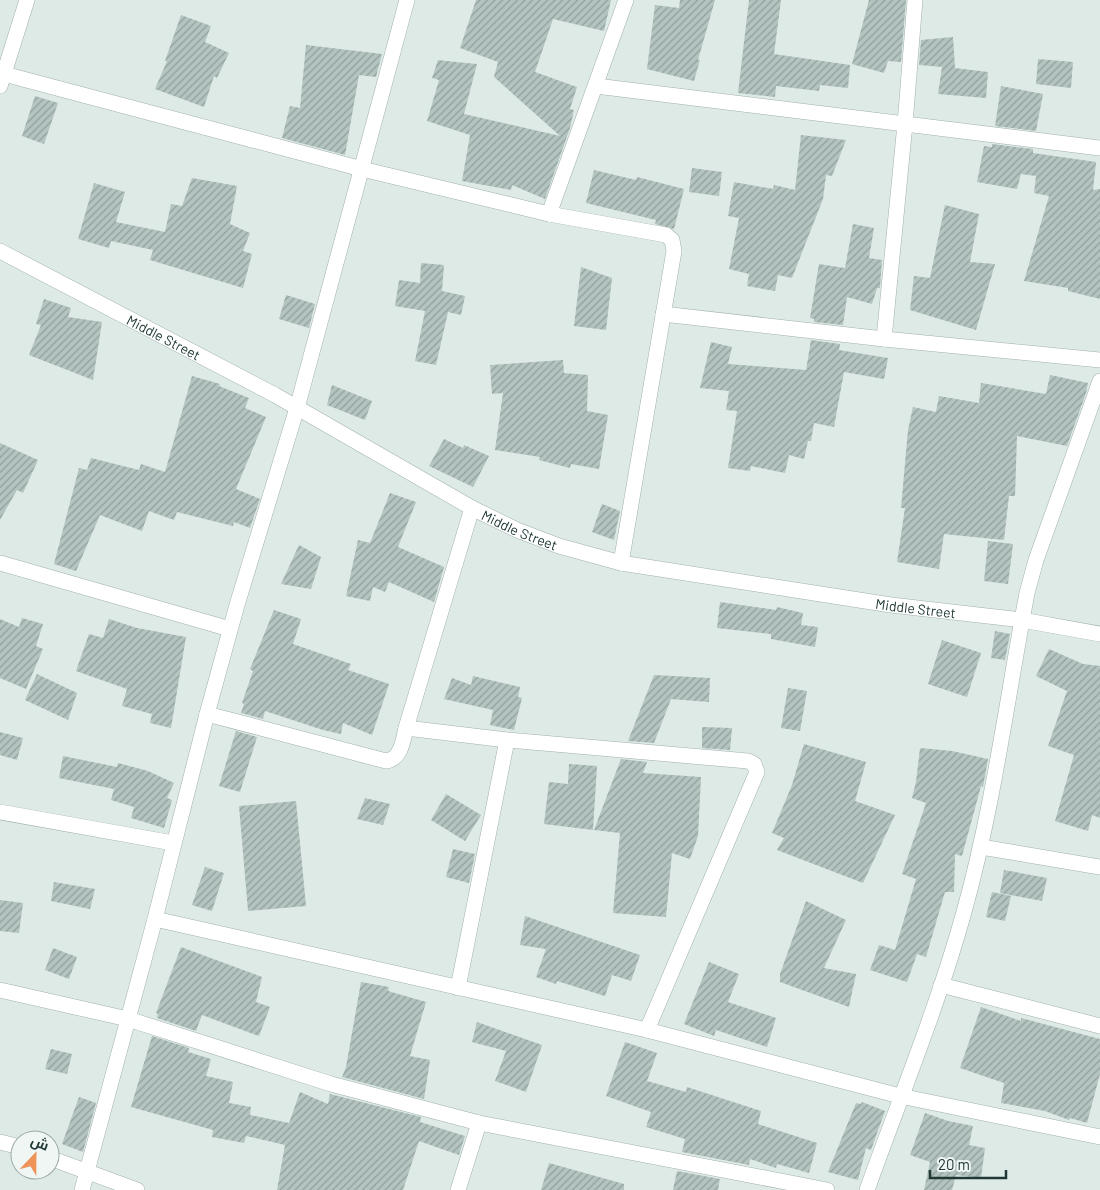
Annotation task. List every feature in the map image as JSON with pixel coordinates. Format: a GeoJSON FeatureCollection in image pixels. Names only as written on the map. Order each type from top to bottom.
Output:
{"type":"FeatureCollection","features":[{"type":"Feature","properties":{"kind":"street"},"geometry":{"type":"LineString","coordinates":[[27,0],[2,80],[362,170],[549,214],[666,235],[672,240],[674,251],[621,564]]}},
{"type":"Feature","properties":{"kind":"street"},"geometry":{"type":"LineString","coordinates":[[82,1190],[230,629],[297,408],[407,0]]}},
{"type":"Feature","properties":{"kind":"street"},"geometry":{"type":"LineString","coordinates":[[549,214],[626,0]]}},
{"type":"Feature","properties":{"kind":"street"},"geometry":{"type":"LineString","coordinates":[[884,339],[915,0]]}},
{"type":"Feature","properties":{"kind":"street"},"geometry":{"type":"LineString","coordinates":[[596,86],[1100,148]]}},
{"type":"Feature","properties":{"kind":"street","name":"Middle Street"},"geometry":{"type":"LineString","coordinates":[[0,251],[297,408],[472,508],[517,530],[559,546],[621,564],[891,605],[1022,620],[1100,634]]}},
{"type":"Feature","properties":{"kind":"street"},"geometry":{"type":"LineString","coordinates":[[663,314],[884,339],[1100,360]]}},
{"type":"Feature","properties":{"kind":"street"},"geometry":{"type":"LineString","coordinates":[[867,1190],[941,985],[964,913],[980,847],[1022,620],[1036,560],[1100,381]]}},
{"type":"Feature","properties":{"kind":"street"},"geometry":{"type":"LineString","coordinates":[[207,714],[386,761],[393,760],[398,755],[472,508]]}},
{"type":"Feature","properties":{"kind":"street"},"geometry":{"type":"LineString","coordinates":[[0,563],[230,629]]}},
{"type":"Feature","properties":{"kind":"street"},"geometry":{"type":"LineString","coordinates":[[406,728],[507,740],[748,761],[754,764],[757,772],[647,1030]]}},
{"type":"Feature","properties":{"kind":"street"},"geometry":{"type":"LineString","coordinates":[[458,988],[507,740]]}},
{"type":"Feature","properties":{"kind":"street"},"geometry":{"type":"LineString","coordinates":[[0,812],[173,843]]}},
{"type":"Feature","properties":{"kind":"street"},"geometry":{"type":"LineString","coordinates":[[980,847],[1100,867]]}},
{"type":"Feature","properties":{"kind":"street"},"geometry":{"type":"LineString","coordinates":[[155,919],[647,1030],[900,1096],[1100,1137]]}},
{"type":"Feature","properties":{"kind":"street"},"geometry":{"type":"LineString","coordinates":[[941,985],[1100,1026]]}},
{"type":"Feature","properties":{"kind":"street"},"geometry":{"type":"LineString","coordinates":[[0,990],[128,1019],[322,1081],[479,1123],[827,1190]]}},
{"type":"Feature","properties":{"kind":"street"},"geometry":{"type":"LineString","coordinates":[[458,1190],[479,1123]]}},
{"type":"Feature","properties":{"kind":"street"},"geometry":{"type":"LineString","coordinates":[[60,1162],[137,1190]]}},
{"type":"Feature","properties":{"kind":"building"},"geometry":{"type":"Polygon","coordinates":[[[476,0],[611,0],[604,31],[553,19],[535,72],[577,87],[570,109],[574,110],[570,128],[545,199],[512,185],[511,190],[462,181],[470,135],[427,121],[439,80],[432,78],[438,60],[477,64],[464,114],[560,136],[494,77],[498,62],[460,48],[476,0]]]}},
{"type":"Feature","properties":{"kind":"building"},"geometry":{"type":"Polygon","coordinates":[[[680,0],[715,0],[694,81],[647,69],[655,5],[679,8],[680,0]]]}},
{"type":"Feature","properties":{"kind":"building"},"geometry":{"type":"Polygon","coordinates":[[[749,0],[781,0],[774,54],[850,65],[848,88],[820,85],[819,91],[776,86],[775,97],[738,93],[749,0]]]}},
{"type":"Feature","properties":{"kind":"building"},"geometry":{"type":"Polygon","coordinates":[[[869,0],[906,0],[901,62],[888,61],[884,73],[852,64],[869,0]]]}},
{"type":"Feature","properties":{"kind":"building"},"geometry":{"type":"Polygon","coordinates":[[[181,15],[211,26],[205,42],[229,53],[217,78],[214,76],[204,107],[155,89],[167,61],[165,61],[181,15]]]}},
{"type":"Feature","properties":{"kind":"building"},"geometry":{"type":"Polygon","coordinates":[[[953,37],[955,68],[988,72],[986,98],[938,94],[942,67],[919,65],[921,40],[953,37]]]}},
{"type":"Feature","properties":{"kind":"building"},"geometry":{"type":"Polygon","coordinates":[[[306,45],[382,54],[376,77],[359,75],[345,155],[282,138],[290,106],[300,108],[306,45]]]}},
{"type":"Feature","properties":{"kind":"building"},"geometry":{"type":"Polygon","coordinates":[[[1038,59],[1073,62],[1071,88],[1036,84],[1038,59]]]}},
{"type":"Feature","properties":{"kind":"building"},"geometry":{"type":"Polygon","coordinates":[[[1001,86],[1043,94],[1036,131],[995,126],[1001,86]]]}},
{"type":"Feature","properties":{"kind":"building"},"geometry":{"type":"Polygon","coordinates":[[[35,96],[58,103],[44,144],[22,136],[35,96]]]}},
{"type":"Feature","properties":{"kind":"building"},"geometry":{"type":"Polygon","coordinates":[[[801,135],[846,140],[832,176],[826,175],[823,199],[792,278],[778,275],[775,291],[747,286],[749,274],[729,269],[739,218],[728,216],[734,182],[773,189],[774,185],[795,190],[801,135]]]}},
{"type":"Feature","properties":{"kind":"building"},"geometry":{"type":"Polygon","coordinates":[[[992,144],[1033,149],[1033,153],[1096,162],[1093,190],[1100,189],[1100,299],[1068,291],[1068,288],[1024,281],[1049,196],[1034,193],[1036,176],[1021,174],[1017,189],[977,182],[984,146],[992,147],[992,144]]]}},
{"type":"Feature","properties":{"kind":"building"},"geometry":{"type":"Polygon","coordinates":[[[692,168],[722,172],[719,196],[689,192],[692,168]]]}},
{"type":"Feature","properties":{"kind":"building"},"geometry":{"type":"Polygon","coordinates":[[[594,170],[636,180],[637,177],[684,189],[674,229],[655,224],[656,220],[586,203],[594,170]]]}},
{"type":"Feature","properties":{"kind":"building"},"geometry":{"type":"Polygon","coordinates":[[[192,178],[237,186],[230,224],[250,233],[243,251],[252,254],[243,288],[150,260],[153,250],[111,241],[109,248],[78,239],[94,183],[125,192],[116,222],[165,232],[171,204],[182,206],[192,178]]]}},
{"type":"Feature","properties":{"kind":"building"},"geometry":{"type":"Polygon","coordinates":[[[945,205],[979,214],[970,262],[995,264],[976,330],[910,310],[914,276],[930,278],[945,205]]]}},
{"type":"Feature","properties":{"kind":"building"},"geometry":{"type":"Polygon","coordinates":[[[853,224],[874,228],[869,258],[882,260],[880,288],[877,288],[872,304],[847,297],[843,325],[814,322],[814,319],[810,318],[819,264],[845,268],[853,224]]]}},
{"type":"Feature","properties":{"kind":"building"},"geometry":{"type":"Polygon","coordinates":[[[421,263],[444,265],[442,291],[465,296],[461,315],[448,312],[436,365],[415,361],[425,311],[395,306],[399,280],[420,283],[421,263]]]}},
{"type":"Feature","properties":{"kind":"building"},"geometry":{"type":"Polygon","coordinates":[[[581,267],[612,278],[606,330],[574,326],[581,267]]]}},
{"type":"Feature","properties":{"kind":"building"},"geometry":{"type":"Polygon","coordinates":[[[286,295],[315,304],[309,328],[279,319],[286,295]]]}},
{"type":"Feature","properties":{"kind":"building"},"geometry":{"type":"Polygon","coordinates":[[[44,299],[71,308],[68,317],[102,322],[93,380],[29,355],[41,325],[36,324],[44,299]]]}},
{"type":"Feature","properties":{"kind":"building"},"geometry":{"type":"Polygon","coordinates":[[[811,340],[840,344],[839,350],[888,358],[884,379],[844,372],[834,427],[814,423],[811,441],[808,441],[804,459],[789,455],[785,473],[751,466],[750,471],[728,468],[737,411],[726,410],[729,391],[700,388],[711,342],[732,347],[728,364],[806,370],[811,340]]]}},
{"type":"Feature","properties":{"kind":"building"},"geometry":{"type":"Polygon","coordinates":[[[563,360],[564,373],[588,375],[587,411],[608,415],[599,469],[571,464],[570,468],[539,460],[540,457],[495,450],[503,393],[492,394],[490,365],[563,360]]]}},
{"type":"Feature","properties":{"kind":"building"},"geometry":{"type":"Polygon","coordinates":[[[1050,375],[1088,383],[1086,393],[1067,446],[1017,436],[1015,496],[1009,496],[1004,540],[944,534],[939,569],[897,562],[905,508],[901,508],[908,430],[913,407],[936,412],[939,396],[979,403],[981,383],[1046,394],[1050,375]]]}},
{"type":"Feature","properties":{"kind":"building"},"geometry":{"type":"Polygon","coordinates":[[[192,376],[220,384],[219,386],[249,398],[245,408],[266,417],[236,489],[260,499],[250,528],[234,522],[233,526],[177,512],[174,520],[149,511],[142,531],[100,515],[76,571],[54,564],[79,468],[87,470],[91,458],[139,470],[141,464],[165,472],[192,376]]]}},
{"type":"Feature","properties":{"kind":"building"},"geometry":{"type":"Polygon","coordinates":[[[332,385],[372,401],[365,420],[327,405],[332,385]]]}},
{"type":"Feature","properties":{"kind":"building"},"geometry":{"type":"Polygon","coordinates":[[[444,439],[463,448],[464,445],[489,456],[473,487],[429,466],[444,439]]]}},
{"type":"Feature","properties":{"kind":"building"},"geometry":{"type":"Polygon","coordinates":[[[0,443],[38,460],[23,493],[17,490],[0,520],[0,443]]]}},
{"type":"Feature","properties":{"kind":"building"},"geometry":{"type":"Polygon","coordinates":[[[390,493],[416,502],[398,547],[444,567],[434,602],[389,582],[385,592],[373,587],[370,601],[346,596],[358,540],[370,543],[390,493]]]}},
{"type":"Feature","properties":{"kind":"building"},"geometry":{"type":"Polygon","coordinates":[[[602,504],[620,511],[614,540],[592,532],[602,504]]]}},
{"type":"Feature","properties":{"kind":"building"},"geometry":{"type":"Polygon","coordinates":[[[988,541],[1013,544],[1008,584],[984,581],[988,541]]]}},
{"type":"Feature","properties":{"kind":"building"},"geometry":{"type":"Polygon","coordinates":[[[299,545],[321,557],[311,589],[281,584],[299,545]]]}},
{"type":"Feature","properties":{"kind":"building"},"geometry":{"type":"Polygon","coordinates":[[[720,602],[776,610],[777,607],[803,613],[801,625],[818,627],[815,647],[771,639],[771,634],[717,628],[720,602]]]}},
{"type":"Feature","properties":{"kind":"building"},"geometry":{"type":"Polygon","coordinates":[[[274,610],[301,619],[293,644],[351,664],[348,670],[389,684],[372,735],[343,723],[341,734],[265,711],[263,719],[241,713],[244,704],[242,703],[253,671],[250,669],[274,610]]]}},
{"type":"Feature","properties":{"kind":"building"},"geometry":{"type":"Polygon","coordinates":[[[22,618],[43,624],[36,646],[43,649],[26,689],[0,678],[0,619],[19,627],[22,618]]]}},
{"type":"Feature","properties":{"kind":"building"},"geometry":{"type":"Polygon","coordinates":[[[109,619],[137,628],[186,637],[171,728],[150,723],[152,714],[122,706],[127,689],[76,671],[89,634],[103,638],[109,619]]]}},
{"type":"Feature","properties":{"kind":"building"},"geometry":{"type":"Polygon","coordinates":[[[995,631],[1010,634],[1005,660],[991,658],[995,631]]]}},
{"type":"Feature","properties":{"kind":"building"},"geometry":{"type":"Polygon","coordinates":[[[942,640],[981,653],[967,697],[928,684],[942,640]]]}},
{"type":"Feature","properties":{"kind":"building"},"geometry":{"type":"Polygon","coordinates":[[[1049,649],[1083,664],[1100,666],[1100,818],[1092,815],[1088,831],[1055,821],[1074,755],[1048,746],[1067,691],[1036,676],[1049,649]]]}},
{"type":"Feature","properties":{"kind":"building"},"geometry":{"type":"Polygon","coordinates":[[[37,674],[77,693],[68,720],[25,700],[37,674]]]}},
{"type":"Feature","properties":{"kind":"building"},"geometry":{"type":"Polygon","coordinates":[[[654,675],[710,678],[709,702],[671,699],[654,743],[628,741],[654,675]]]}},
{"type":"Feature","properties":{"kind":"building"},"geometry":{"type":"Polygon","coordinates":[[[473,676],[520,687],[518,697],[522,698],[514,730],[490,725],[493,710],[444,699],[452,678],[471,685],[473,676]]]}},
{"type":"Feature","properties":{"kind":"building"},"geometry":{"type":"Polygon","coordinates":[[[788,688],[807,691],[800,731],[781,728],[788,688]]]}},
{"type":"Feature","properties":{"kind":"building"},"geometry":{"type":"Polygon","coordinates":[[[702,727],[732,728],[730,750],[702,748],[702,727]]]}},
{"type":"Feature","properties":{"kind":"building"},"geometry":{"type":"Polygon","coordinates":[[[236,731],[257,737],[240,792],[219,786],[236,731]]]}},
{"type":"Feature","properties":{"kind":"building"},"geometry":{"type":"Polygon","coordinates":[[[0,732],[23,738],[17,760],[0,755],[0,732]]]}},
{"type":"Feature","properties":{"kind":"building"},"geometry":{"type":"Polygon","coordinates":[[[804,744],[866,762],[855,801],[895,815],[863,883],[777,850],[784,838],[772,833],[792,785],[804,744]]]}},
{"type":"Feature","properties":{"kind":"building"},"geometry":{"type":"Polygon","coordinates":[[[920,748],[952,751],[988,759],[983,787],[981,786],[962,856],[955,854],[954,892],[945,892],[926,957],[917,954],[907,982],[870,970],[879,945],[895,950],[916,879],[902,874],[926,803],[912,798],[920,748]]]}},
{"type":"Feature","properties":{"kind":"building"},"geometry":{"type":"Polygon","coordinates":[[[63,756],[117,767],[118,763],[148,771],[174,783],[167,798],[172,800],[164,828],[131,818],[134,807],[111,800],[114,789],[59,778],[63,756]]]}},
{"type":"Feature","properties":{"kind":"building"},"geometry":{"type":"Polygon","coordinates":[[[621,759],[647,762],[643,773],[701,777],[698,836],[690,859],[672,853],[666,917],[613,913],[620,833],[594,830],[621,759]]]}},
{"type":"Feature","properties":{"kind":"building"},"geometry":{"type":"Polygon","coordinates":[[[569,764],[597,766],[593,830],[544,824],[549,782],[568,784],[569,764]]]}},
{"type":"Feature","properties":{"kind":"building"},"geometry":{"type":"Polygon","coordinates":[[[446,794],[481,815],[465,841],[431,820],[446,794]]]}},
{"type":"Feature","properties":{"kind":"building"},"geometry":{"type":"Polygon","coordinates":[[[365,798],[390,804],[383,825],[357,819],[365,798]]]}},
{"type":"Feature","properties":{"kind":"building"},"geometry":{"type":"Polygon","coordinates":[[[296,801],[306,906],[248,911],[239,806],[296,801]]]}},
{"type":"Feature","properties":{"kind":"building"},"geometry":{"type":"Polygon","coordinates":[[[453,849],[475,854],[469,883],[446,877],[453,849]]]}},
{"type":"Feature","properties":{"kind":"building"},"geometry":{"type":"Polygon","coordinates":[[[205,867],[224,873],[212,911],[192,905],[205,867]]]}},
{"type":"Feature","properties":{"kind":"building"},"geometry":{"type":"Polygon","coordinates":[[[1004,870],[1047,878],[1042,901],[1000,893],[1004,870]]]}},
{"type":"Feature","properties":{"kind":"building"},"geometry":{"type":"Polygon","coordinates":[[[54,882],[95,889],[90,909],[51,901],[54,882]]]}},
{"type":"Feature","properties":{"kind":"building"},"geometry":{"type":"Polygon","coordinates":[[[992,892],[1011,896],[1005,921],[986,917],[992,892]]]}},
{"type":"Feature","properties":{"kind":"building"},"geometry":{"type":"Polygon","coordinates":[[[0,900],[23,903],[19,933],[0,931],[0,900]]]}},
{"type":"Feature","properties":{"kind":"building"},"geometry":{"type":"Polygon","coordinates":[[[806,901],[846,920],[824,968],[856,974],[849,1007],[780,982],[780,974],[806,901]]]}},
{"type":"Feature","properties":{"kind":"building"},"geometry":{"type":"Polygon","coordinates":[[[525,916],[640,955],[631,981],[612,975],[605,996],[557,981],[556,984],[536,977],[546,949],[520,945],[525,916]]]}},
{"type":"Feature","properties":{"kind":"building"},"geometry":{"type":"Polygon","coordinates":[[[181,947],[262,977],[256,1002],[270,1007],[259,1036],[202,1015],[196,1031],[157,1018],[158,1014],[156,1013],[181,947]]]}},
{"type":"Feature","properties":{"kind":"building"},"geometry":{"type":"Polygon","coordinates":[[[53,948],[77,957],[69,979],[45,970],[53,948]]]}},
{"type":"Feature","properties":{"kind":"building"},"geometry":{"type":"Polygon","coordinates":[[[709,962],[739,974],[728,1002],[776,1018],[767,1047],[716,1030],[714,1036],[684,1024],[709,962]]]}},
{"type":"Feature","properties":{"kind":"building"},"geometry":{"type":"Polygon","coordinates":[[[361,982],[389,987],[388,991],[426,1002],[410,1056],[430,1060],[424,1099],[342,1077],[346,1067],[361,982]]]}},
{"type":"Feature","properties":{"kind":"building"},"geometry":{"type":"Polygon","coordinates":[[[981,1007],[1021,1021],[1021,1018],[1100,1039],[1100,1074],[1087,1123],[1070,1118],[1069,1120],[1045,1111],[1001,1103],[1004,1083],[960,1068],[981,1007]]]}},
{"type":"Feature","properties":{"kind":"building"},"geometry":{"type":"Polygon","coordinates":[[[477,1022],[542,1045],[526,1092],[495,1081],[506,1051],[472,1042],[477,1022]]]}},
{"type":"Feature","properties":{"kind":"building"},"geometry":{"type":"Polygon","coordinates":[[[152,1036],[189,1048],[188,1052],[211,1059],[206,1076],[233,1082],[229,1103],[251,1107],[250,1115],[289,1123],[300,1092],[328,1104],[330,1094],[421,1117],[420,1122],[465,1136],[459,1155],[419,1141],[403,1190],[277,1190],[285,1145],[246,1136],[244,1143],[212,1137],[213,1130],[131,1107],[152,1036]]]}},
{"type":"Feature","properties":{"kind":"building"},"geometry":{"type":"Polygon","coordinates":[[[625,1042],[657,1053],[647,1081],[686,1092],[687,1087],[761,1111],[758,1124],[817,1143],[809,1173],[777,1164],[776,1168],[750,1159],[749,1165],[682,1152],[685,1139],[646,1127],[651,1112],[606,1096],[625,1042]]]}},
{"type":"Feature","properties":{"kind":"building"},"geometry":{"type":"Polygon","coordinates":[[[51,1049],[72,1054],[67,1074],[45,1069],[51,1049]]]}},
{"type":"Feature","properties":{"kind":"building"},"geometry":{"type":"Polygon","coordinates":[[[79,1097],[96,1103],[83,1152],[62,1144],[79,1097]]]}},
{"type":"Feature","properties":{"kind":"building"},"geometry":{"type":"Polygon","coordinates":[[[862,1102],[885,1111],[871,1150],[866,1148],[858,1180],[828,1172],[856,1103],[861,1104],[862,1102]]]}},
{"type":"Feature","properties":{"kind":"building"},"geometry":{"type":"Polygon","coordinates":[[[925,1113],[948,1121],[973,1126],[969,1145],[985,1148],[981,1178],[956,1175],[952,1190],[924,1190],[930,1162],[910,1155],[925,1113]]]}},
{"type":"Feature","properties":{"kind":"building"},"geometry":{"type":"Polygon","coordinates":[[[549,1163],[624,1184],[624,1190],[541,1190],[549,1163]]]}},
{"type":"Feature","properties":{"kind":"building"},"geometry":{"type":"Polygon","coordinates":[[[677,1171],[720,1179],[718,1190],[673,1190],[677,1171]]]}}]}
